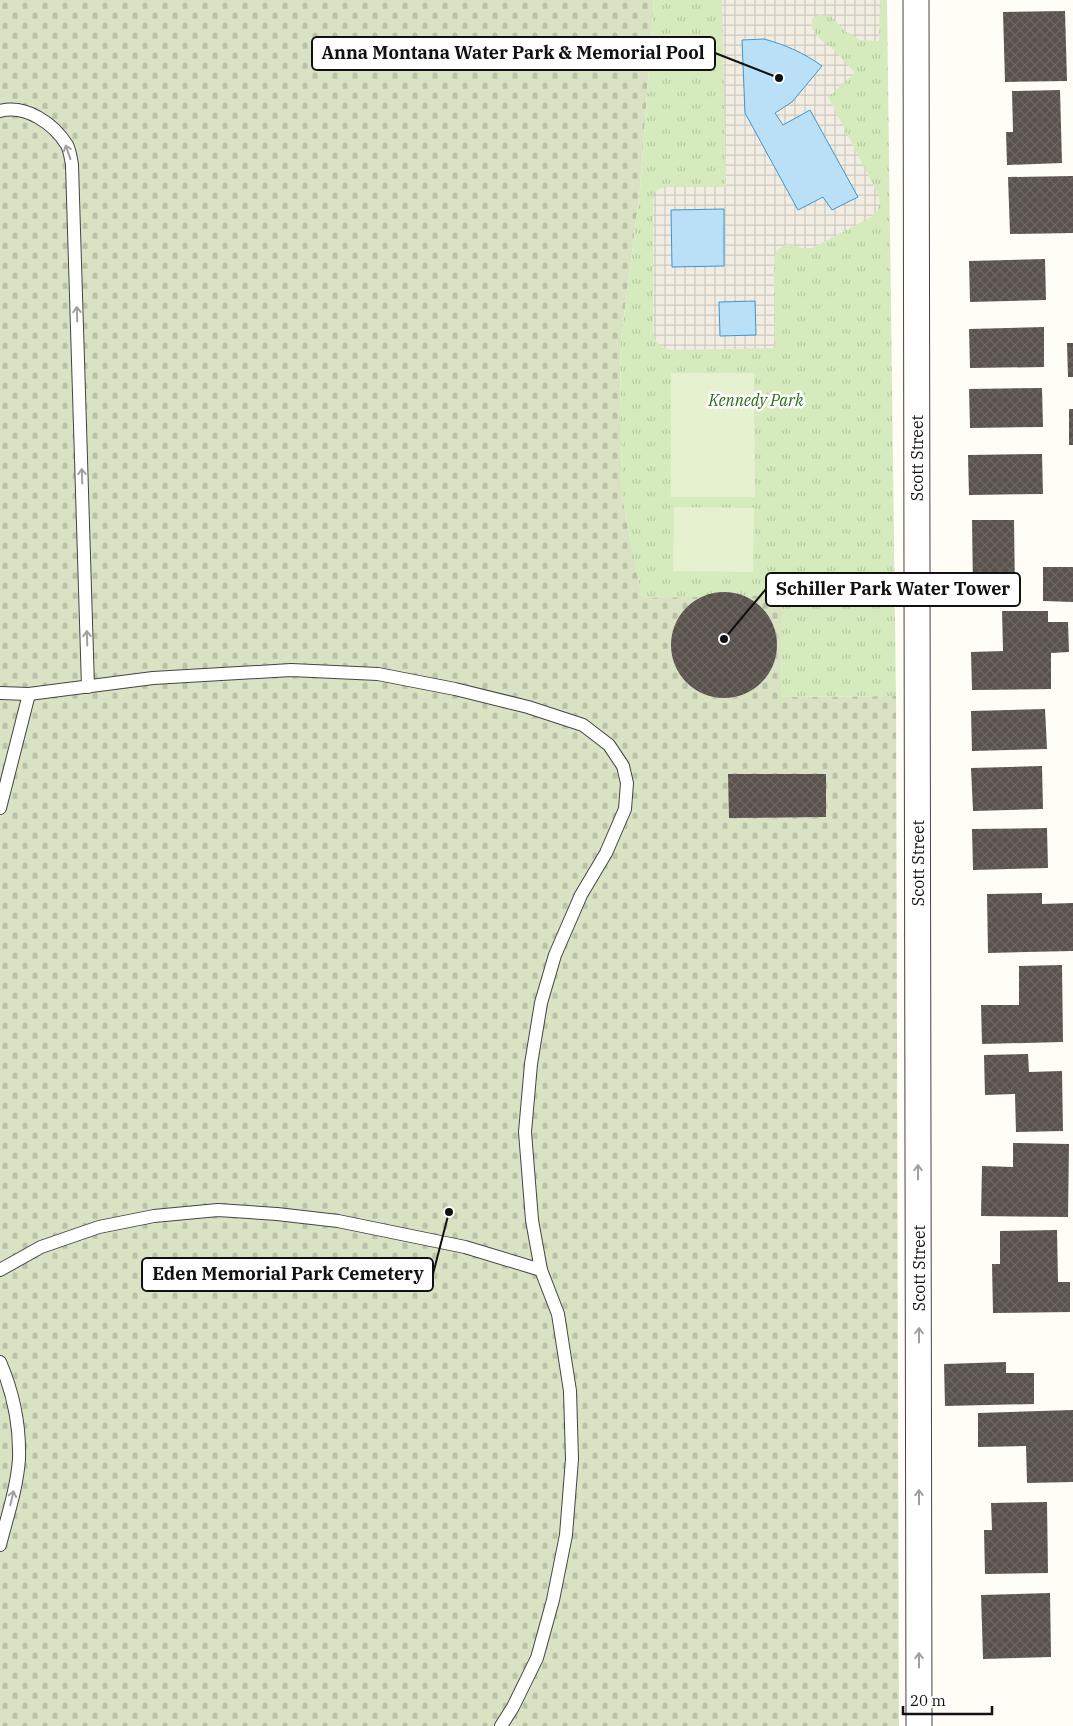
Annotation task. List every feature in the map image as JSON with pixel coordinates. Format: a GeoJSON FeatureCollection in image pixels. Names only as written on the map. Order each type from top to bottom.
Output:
{"type":"FeatureCollection","features":[{"type":"Feature","properties":{"kind":"street","name":"Scott Street"},"geometry":{"type":"LineString","coordinates":[[916,0],[919,1726]]}},
{"type":"Feature","properties":{"kind":"lane"},"geometry":{"type":"LineString","coordinates":[[0,111],[30,113],[51,126],[68,147],[72,165],[88,687]]}},
{"type":"Feature","properties":{"kind":"lane"},"geometry":{"type":"LineString","coordinates":[[0,692],[29,694],[153,678],[290,670],[378,674],[455,689],[528,707],[583,725],[609,744],[622,766],[627,783],[625,809],[606,853],[581,895],[556,955],[541,1003],[530,1064],[525,1132],[532,1220],[541,1270],[558,1314],[570,1391],[572,1459],[566,1535],[537,1658],[513,1707],[501,1726]]}},
{"type":"Feature","properties":{"kind":"lane"},"geometry":{"type":"LineString","coordinates":[[0,808],[29,694]]}},
{"type":"Feature","properties":{"kind":"lane"},"geometry":{"type":"LineString","coordinates":[[0,1270],[41,1247],[99,1227],[154,1216],[218,1210],[338,1221],[465,1247],[541,1270]]}},
{"type":"Feature","properties":{"kind":"lane"},"geometry":{"type":"LineString","coordinates":[[0,1362],[8,1382],[17,1421],[19,1459],[14,1493],[0,1546]]}},
{"type":"Feature","properties":{"kind":"green space"},"geometry":{"type":"Polygon","coordinates":[[[0,0],[654,0],[640,189],[620,348],[622,496],[642,597],[783,595],[781,697],[896,696],[899,1726],[0,1726],[0,0]]]}},
{"type":"Feature","properties":{"kind":"green space","name":"Kennedy Park"},"geometry":{"type":"Polygon","coordinates":[[[654,0],[887,0],[896,696],[781,697],[782,595],[642,598],[622,496],[620,348],[640,189],[654,0]]]}},
{"type":"Feature","properties":{"kind":"green space"},"geometry":{"type":"Polygon","coordinates":[[[671,373],[754,373],[755,497],[671,497],[671,373]]]}},
{"type":"Feature","properties":{"kind":"green space"},"geometry":{"type":"Polygon","coordinates":[[[674,507],[754,508],[753,572],[673,571],[674,507]]]}},
{"type":"Feature","properties":{"kind":"shaded area"},"geometry":{"type":"Polygon","coordinates":[[[722,0],[880,0],[879,41],[860,40],[846,32],[831,16],[819,15],[812,19],[812,28],[819,38],[831,47],[855,73],[828,97],[877,192],[880,203],[877,211],[871,217],[812,248],[785,245],[777,250],[774,257],[775,348],[672,350],[662,347],[655,340],[653,330],[653,198],[657,190],[665,187],[726,187],[722,0]],[[742,40],[798,210],[823,197],[858,197],[810,110],[782,125],[775,113],[792,102],[742,40]]]}},
{"type":"Feature","properties":{"kind":"water"},"geometry":{"type":"Polygon","coordinates":[[[764,39],[794,50],[822,66],[792,102],[775,113],[783,125],[810,110],[858,197],[832,210],[823,197],[798,210],[745,113],[742,40],[764,39]]]}},
{"type":"Feature","properties":{"kind":"water"},"geometry":{"type":"Polygon","coordinates":[[[724,209],[724,266],[672,267],[671,210],[724,209]]]}},
{"type":"Feature","properties":{"kind":"water"},"geometry":{"type":"Polygon","coordinates":[[[755,301],[756,335],[720,336],[719,302],[755,301]]]}},
{"type":"Feature","properties":{"kind":"building"},"geometry":{"type":"Polygon","coordinates":[[[1065,11],[1067,81],[1005,82],[1003,12],[1065,11]]]}},
{"type":"Feature","properties":{"kind":"building"},"geometry":{"type":"Polygon","coordinates":[[[1060,90],[1062,163],[1007,165],[1006,132],[1013,132],[1012,91],[1060,90]]]}},
{"type":"Feature","properties":{"kind":"building"},"geometry":{"type":"Polygon","coordinates":[[[1073,176],[1073,233],[1010,234],[1008,177],[1073,176]]]}},
{"type":"Feature","properties":{"kind":"building"},"geometry":{"type":"Polygon","coordinates":[[[1045,259],[1046,300],[970,302],[969,261],[1045,259]]]}},
{"type":"Feature","properties":{"kind":"building"},"geometry":{"type":"Polygon","coordinates":[[[1044,327],[1044,367],[970,368],[969,329],[1044,327]]]}},
{"type":"Feature","properties":{"kind":"building"},"geometry":{"type":"Polygon","coordinates":[[[1067,343],[1073,343],[1073,377],[1068,377],[1067,343]]]}},
{"type":"Feature","properties":{"kind":"building"},"geometry":{"type":"Polygon","coordinates":[[[1042,388],[1043,427],[970,428],[969,389],[1042,388]]]}},
{"type":"Feature","properties":{"kind":"building"},"geometry":{"type":"Polygon","coordinates":[[[1069,409],[1073,409],[1073,445],[1069,445],[1069,409]]]}},
{"type":"Feature","properties":{"kind":"building"},"geometry":{"type":"Polygon","coordinates":[[[1042,454],[1043,494],[969,495],[968,455],[1042,454]]]}},
{"type":"Feature","properties":{"kind":"building"},"geometry":{"type":"Polygon","coordinates":[[[972,520],[1014,520],[1015,592],[973,593],[972,520]]]}},
{"type":"Feature","properties":{"kind":"building"},"geometry":{"type":"Polygon","coordinates":[[[1043,567],[1073,567],[1073,602],[1043,601],[1043,567]]]}},
{"type":"Feature","properties":{"kind":"building"},"geometry":{"type":"Polygon","coordinates":[[[724,592],[744,596],[762,607],[773,625],[777,645],[773,665],[762,683],[744,694],[724,698],[704,694],[686,683],[675,665],[671,645],[675,625],[686,607],[704,596],[724,592]]]}},
{"type":"Feature","properties":{"kind":"building"},"geometry":{"type":"Polygon","coordinates":[[[1002,611],[1048,611],[1048,622],[1068,622],[1069,652],[1051,653],[1051,689],[972,690],[971,652],[1003,651],[1002,611]]]}},
{"type":"Feature","properties":{"kind":"building"},"geometry":{"type":"Polygon","coordinates":[[[1045,709],[1047,749],[972,751],[971,711],[1045,709]]]}},
{"type":"Feature","properties":{"kind":"building"},"geometry":{"type":"Polygon","coordinates":[[[1042,766],[1043,809],[973,811],[971,768],[1042,766]]]}},
{"type":"Feature","properties":{"kind":"building"},"geometry":{"type":"Polygon","coordinates":[[[728,774],[826,774],[826,817],[729,818],[728,774]]]}},
{"type":"Feature","properties":{"kind":"building"},"geometry":{"type":"Polygon","coordinates":[[[1047,828],[1048,868],[973,870],[972,829],[1047,828]]]}},
{"type":"Feature","properties":{"kind":"building"},"geometry":{"type":"Polygon","coordinates":[[[1042,893],[1042,904],[1073,903],[1073,951],[988,953],[987,894],[1042,893]]]}},
{"type":"Feature","properties":{"kind":"building"},"geometry":{"type":"Polygon","coordinates":[[[1062,965],[1063,1042],[982,1044],[981,1005],[1019,1005],[1019,966],[1062,965]]]}},
{"type":"Feature","properties":{"kind":"building"},"geometry":{"type":"Polygon","coordinates":[[[1028,1054],[1029,1072],[1062,1071],[1063,1131],[1016,1132],[1015,1094],[985,1095],[984,1055],[1028,1054]]]}},
{"type":"Feature","properties":{"kind":"building"},"geometry":{"type":"Polygon","coordinates":[[[1013,1143],[1069,1144],[1068,1217],[981,1216],[982,1166],[1013,1167],[1013,1143]]]}},
{"type":"Feature","properties":{"kind":"building"},"geometry":{"type":"Polygon","coordinates":[[[1057,1230],[1058,1282],[1070,1282],[1070,1312],[993,1313],[992,1264],[1000,1264],[1000,1231],[1057,1230]]]}},
{"type":"Feature","properties":{"kind":"building"},"geometry":{"type":"Polygon","coordinates":[[[1006,1362],[1006,1373],[1034,1373],[1034,1404],[945,1406],[944,1364],[1006,1362]]]}},
{"type":"Feature","properties":{"kind":"building"},"geometry":{"type":"Polygon","coordinates":[[[1073,1410],[1073,1482],[1027,1483],[1026,1446],[978,1447],[978,1413],[1073,1410]]]}},
{"type":"Feature","properties":{"kind":"building"},"geometry":{"type":"Polygon","coordinates":[[[1047,1502],[1048,1573],[985,1574],[984,1530],[992,1530],[991,1503],[1047,1502]]]}},
{"type":"Feature","properties":{"kind":"building"},"geometry":{"type":"Polygon","coordinates":[[[1050,1593],[1051,1657],[983,1659],[981,1595],[1050,1593]]]}},
{"type":"Feature","properties":{"kind":"place","name":"Anna Montana Water Park & Memorial Pool"},"geometry":{"type":"Point","coordinates":[779,78]}},
{"type":"Feature","properties":{"kind":"place","name":"Schiller Park Water Tower"},"geometry":{"type":"Point","coordinates":[724,639]}},
{"type":"Feature","properties":{"kind":"place","name":"Eden Memorial Park Cemetery"},"geometry":{"type":"Point","coordinates":[449,1212]}}]}
